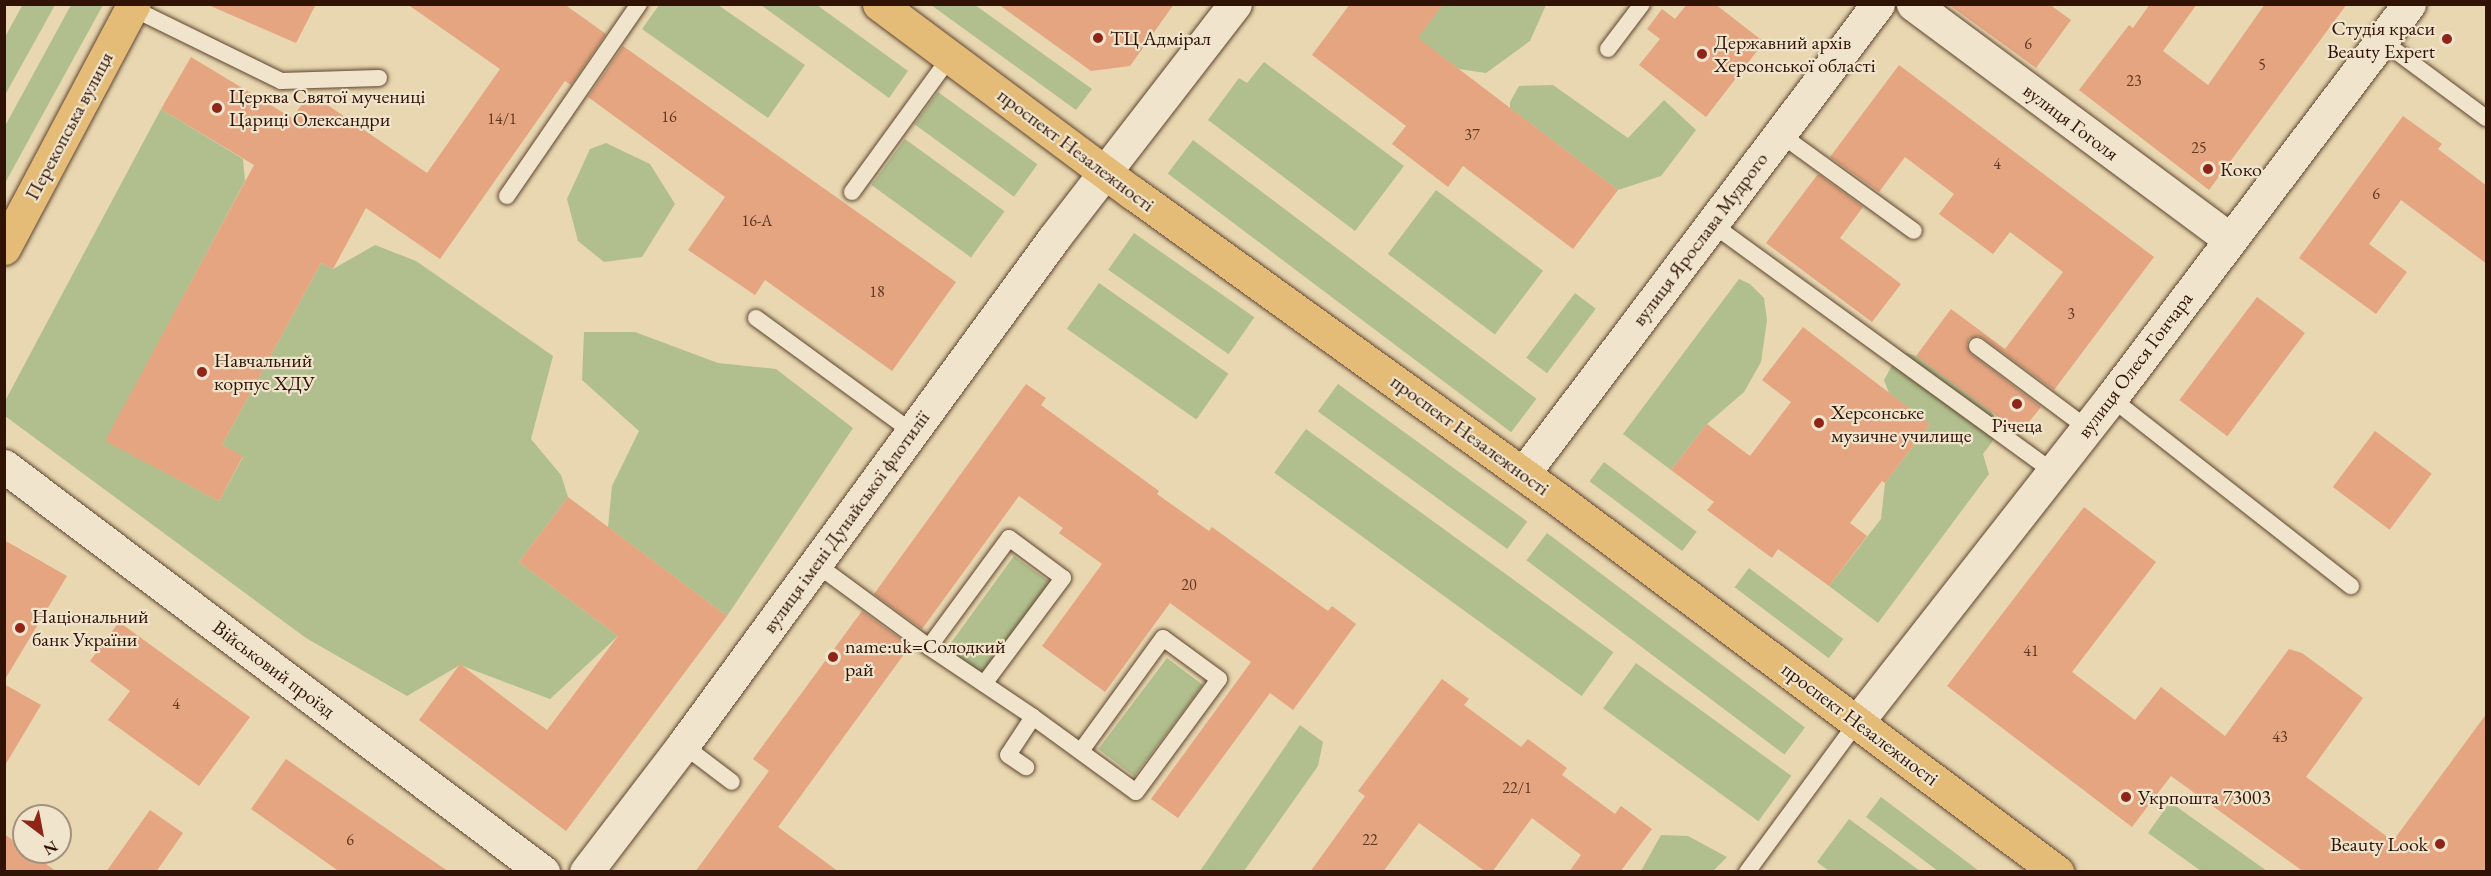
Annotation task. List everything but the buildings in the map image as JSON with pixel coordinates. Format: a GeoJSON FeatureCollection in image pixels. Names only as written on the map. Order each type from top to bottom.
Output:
{"type":"FeatureCollection","features":[{"type":"Feature","properties":{"kind":"main road","name":"проспект Незалежності"},"geometry":{"type":"LineString","coordinates":[[879,4],[1106,172],[1523,474],[2057,872]]}},
{"type":"Feature","properties":{"kind":"main road","name":"Перекопська вулиця"},"geometry":{"type":"LineString","coordinates":[[4,248],[133,6]]}},
{"type":"Feature","properties":{"kind":"street","name":"вулиця імені Дунайської флотилії"},"geometry":{"type":"LineString","coordinates":[[586,872],[816,564],[911,431],[1235,4]]}},
{"type":"Feature","properties":{"kind":"street","name":"вулиця Гоголя"},"geometry":{"type":"LineString","coordinates":[[1913,4],[2229,239]]}},
{"type":"Feature","properties":{"kind":"street","name":"вулиця Олеся Гончара"},"geometry":{"type":"LineString","coordinates":[[1857,722],[2111,398],[2229,239],[2409,4]]}},
{"type":"Feature","properties":{"kind":"street","name":"вулиця Ярослава Мудрого"},"geometry":{"type":"LineString","coordinates":[[1523,474],[1780,134],[1864,9]]}},
{"type":"Feature","properties":{"kind":"street","name":"Військовий проїзд"},"geometry":{"type":"LineString","coordinates":[[4,466],[543,872]]}},
{"type":"Feature","properties":{"kind":"lane"},"geometry":{"type":"LineString","coordinates":[[507,196],[639,4]]}},
{"type":"Feature","properties":{"kind":"lane"},"geometry":{"type":"LineString","coordinates":[[1608,49],[1642,4]]}},
{"type":"Feature","properties":{"kind":"lane"},"geometry":{"type":"LineString","coordinates":[[133,6],[281,81],[379,78]]}},
{"type":"Feature","properties":{"kind":"lane"},"geometry":{"type":"LineString","coordinates":[[2381,40],[2487,117]]}},
{"type":"Feature","properties":{"kind":"lane"},"geometry":{"type":"LineString","coordinates":[[852,192],[950,57]]}},
{"type":"Feature","properties":{"kind":"lane"},"geometry":{"type":"LineString","coordinates":[[1780,134],[1914,231]]}},
{"type":"Feature","properties":{"kind":"lane"},"geometry":{"type":"LineString","coordinates":[[1712,224],[2053,472]]}},
{"type":"Feature","properties":{"kind":"lane"},"geometry":{"type":"LineString","coordinates":[[756,318],[911,431]]}},
{"type":"Feature","properties":{"kind":"lane"},"geometry":{"type":"LineString","coordinates":[[1977,346],[2087,428]]}},
{"type":"Feature","properties":{"kind":"lane"},"geometry":{"type":"LineString","coordinates":[[2111,398],[2351,586]]}},
{"type":"Feature","properties":{"kind":"lane"},"geometry":{"type":"LineString","coordinates":[[929,647],[1009,538],[1063,578],[984,684]]}},
{"type":"Feature","properties":{"kind":"lane"},"geometry":{"type":"LineString","coordinates":[[816,564],[929,647],[1033,717],[1136,792],[1219,679],[1163,638],[1081,751]]}},
{"type":"Feature","properties":{"kind":"lane"},"geometry":{"type":"LineString","coordinates":[[1026,767],[1008,755],[1033,717]]}},
{"type":"Feature","properties":{"kind":"lane"},"geometry":{"type":"LineString","coordinates":[[1747,872],[1857,722]]}},
{"type":"Feature","properties":{"kind":"lane"},"geometry":{"type":"LineString","coordinates":[[682,745],[732,782]]}},
{"type":"Feature","properties":{"kind":"green space"},"geometry":{"type":"Polygon","coordinates":[[[23,4],[55,5],[5,95],[5,37],[23,4]]]}},
{"type":"Feature","properties":{"kind":"green space"},"geometry":{"type":"Polygon","coordinates":[[[71,5],[103,5],[5,183],[5,126],[71,5]]]}},
{"type":"Feature","properties":{"kind":"green space"},"geometry":{"type":"Polygon","coordinates":[[[659,5],[718,5],[805,65],[768,118],[642,29],[659,5]]]}},
{"type":"Feature","properties":{"kind":"green space"},"geometry":{"type":"Polygon","coordinates":[[[761,5],[817,5],[908,71],[889,98],[761,5]]]}},
{"type":"Feature","properties":{"kind":"green space"},"geometry":{"type":"Polygon","coordinates":[[[931,5],[975,5],[1092,89],[1076,110],[931,5]]]}},
{"type":"Feature","properties":{"kind":"green space"},"geometry":{"type":"Polygon","coordinates":[[[1447,5],[1546,5],[1530,41],[1486,73],[1459,69],[1391,19],[1447,5]]]}},
{"type":"Feature","properties":{"kind":"green space"},"geometry":{"type":"Polygon","coordinates":[[[1264,62],[1404,166],[1355,231],[1208,120],[1239,78],[1247,83],[1264,62]]]}},
{"type":"Feature","properties":{"kind":"green space"},"geometry":{"type":"Polygon","coordinates":[[[1553,85],[1628,138],[1664,100],[1696,130],[1661,176],[1618,190],[1510,108],[1510,102],[1519,86],[1553,85]]]}},
{"type":"Feature","properties":{"kind":"green space"},"geometry":{"type":"Polygon","coordinates":[[[938,92],[1038,164],[1014,197],[914,124],[938,92]]]}},
{"type":"Feature","properties":{"kind":"green space"},"geometry":{"type":"Polygon","coordinates":[[[161,109],[243,159],[245,181],[106,441],[219,501],[243,457],[222,445],[321,263],[333,269],[375,245],[416,261],[553,356],[531,439],[561,475],[568,497],[519,562],[618,636],[550,699],[460,665],[407,696],[306,638],[5,416],[5,401],[161,109]]]}},
{"type":"Feature","properties":{"kind":"green space"},"geometry":{"type":"Polygon","coordinates":[[[905,139],[1005,211],[971,257],[871,185],[905,139]]]}},
{"type":"Feature","properties":{"kind":"green space"},"geometry":{"type":"Polygon","coordinates":[[[1193,140],[1536,399],[1511,432],[1168,174],[1193,140]]]}},
{"type":"Feature","properties":{"kind":"green space"},"geometry":{"type":"Polygon","coordinates":[[[606,143],[650,164],[675,204],[642,257],[604,262],[578,241],[567,199],[590,149],[606,143]]]}},
{"type":"Feature","properties":{"kind":"green space"},"geometry":{"type":"Polygon","coordinates":[[[1436,190],[1543,271],[1495,335],[1388,254],[1436,190]]]}},
{"type":"Feature","properties":{"kind":"green space"},"geometry":{"type":"Polygon","coordinates":[[[1134,233],[1254,317],[1229,354],[1108,270],[1134,233]]]}},
{"type":"Feature","properties":{"kind":"green space"},"geometry":{"type":"Polygon","coordinates":[[[1739,279],[1750,284],[1764,298],[1767,320],[1761,362],[1744,392],[1707,424],[1671,470],[1623,434],[1739,279]]]}},
{"type":"Feature","properties":{"kind":"green space"},"geometry":{"type":"Polygon","coordinates":[[[1099,283],[1228,374],[1196,419],[1067,329],[1099,283]]]}},
{"type":"Feature","properties":{"kind":"green space"},"geometry":{"type":"Polygon","coordinates":[[[1575,293],[1596,309],[1547,373],[1526,358],[1575,293]]]}},
{"type":"Feature","properties":{"kind":"green space"},"geometry":{"type":"Polygon","coordinates":[[[584,332],[635,332],[718,363],[776,369],[853,428],[727,616],[608,527],[612,486],[639,431],[582,380],[584,332]]]}},
{"type":"Feature","properties":{"kind":"green space"},"geometry":{"type":"Polygon","coordinates":[[[1900,351],[1916,356],[1992,412],[1998,424],[1992,442],[1983,454],[1989,474],[1878,623],[1829,586],[1881,519],[1885,483],[1930,424],[1889,393],[1884,380],[1900,351]]]}},
{"type":"Feature","properties":{"kind":"green space"},"geometry":{"type":"Polygon","coordinates":[[[1338,384],[1527,522],[1507,549],[1318,412],[1338,384]]]}},
{"type":"Feature","properties":{"kind":"green space"},"geometry":{"type":"Polygon","coordinates":[[[1306,429],[1613,652],[1582,696],[1274,473],[1306,429]]]}},
{"type":"Feature","properties":{"kind":"green space"},"geometry":{"type":"Polygon","coordinates":[[[1604,462],[1697,532],[1682,551],[1590,481],[1604,462]]]}},
{"type":"Feature","properties":{"kind":"green space"},"geometry":{"type":"Polygon","coordinates":[[[1547,533],[1805,727],[1784,755],[1527,560],[1547,533]]]}},
{"type":"Feature","properties":{"kind":"green space"},"geometry":{"type":"Polygon","coordinates":[[[1014,556],[1051,583],[984,675],[947,648],[1014,556]]]}},
{"type":"Feature","properties":{"kind":"green space"},"geometry":{"type":"Polygon","coordinates":[[[1749,568],[1843,639],[1829,658],[1735,587],[1749,568]]]}},
{"type":"Feature","properties":{"kind":"green space"},"geometry":{"type":"Polygon","coordinates":[[[1167,658],[1203,685],[1134,776],[1098,749],[1167,658]]]}},
{"type":"Feature","properties":{"kind":"green space"},"geometry":{"type":"Polygon","coordinates":[[[1636,663],[1791,776],[1758,821],[1603,708],[1636,663]]]}},
{"type":"Feature","properties":{"kind":"green space"},"geometry":{"type":"Polygon","coordinates":[[[1300,725],[1323,742],[1318,766],[1244,871],[1200,871],[1300,725]]]}},
{"type":"Feature","properties":{"kind":"green space"},"geometry":{"type":"Polygon","coordinates":[[[1881,797],[1979,871],[1938,871],[1866,817],[1881,797]]]}},
{"type":"Feature","properties":{"kind":"green space"},"geometry":{"type":"Polygon","coordinates":[[[2170,802],[2267,871],[2201,871],[2148,833],[2170,802]]]}},
{"type":"Feature","properties":{"kind":"green space"},"geometry":{"type":"Polygon","coordinates":[[[1849,819],[1920,871],[1829,871],[1817,862],[1849,819]]]}},
{"type":"Feature","properties":{"kind":"green space"},"geometry":{"type":"Polygon","coordinates":[[[1661,835],[1688,836],[1727,857],[1713,871],[1641,871],[1661,835]]]}},
{"type":"Feature","properties":{"kind":"place","name":"ТЦ Адмірал"},"geometry":{"type":"Point","coordinates":[1098,38]}},
{"type":"Feature","properties":{"kind":"place","name":"Студія краси Beauty Expert"},"geometry":{"type":"Point","coordinates":[2447,39]}},
{"type":"Feature","properties":{"kind":"place","name":"Державний архів Херсонської області"},"geometry":{"type":"Point","coordinates":[1702,54]}},
{"type":"Feature","properties":{"kind":"place","name":"Церква Святої мучениці Цариці Олександри"},"geometry":{"type":"Point","coordinates":[217,108]}},
{"type":"Feature","properties":{"kind":"place","name":"Коко"},"geometry":{"type":"Point","coordinates":[2208,169]}},
{"type":"Feature","properties":{"kind":"place","name":"Навчальний корпус ХДУ"},"geometry":{"type":"Point","coordinates":[202,372]}},
{"type":"Feature","properties":{"kind":"place","name":"Річеца"},"geometry":{"type":"Point","coordinates":[2017,404]}},
{"type":"Feature","properties":{"kind":"place","name":"Херсонське музичне училище"},"geometry":{"type":"Point","coordinates":[1819,423]}},
{"type":"Feature","properties":{"kind":"place","name":"Національний банк України"},"geometry":{"type":"Point","coordinates":[20,628]}},
{"type":"Feature","properties":{"kind":"place","name":"name:uk=Солодкий рай"},"geometry":{"type":"Point","coordinates":[833,657]}},
{"type":"Feature","properties":{"kind":"place","name":"Укрпошта 73003"},"geometry":{"type":"Point","coordinates":[2126,797]}},
{"type":"Feature","properties":{"kind":"place","name":"Beauty Look"},"geometry":{"type":"Point","coordinates":[2440,844]}}]}
